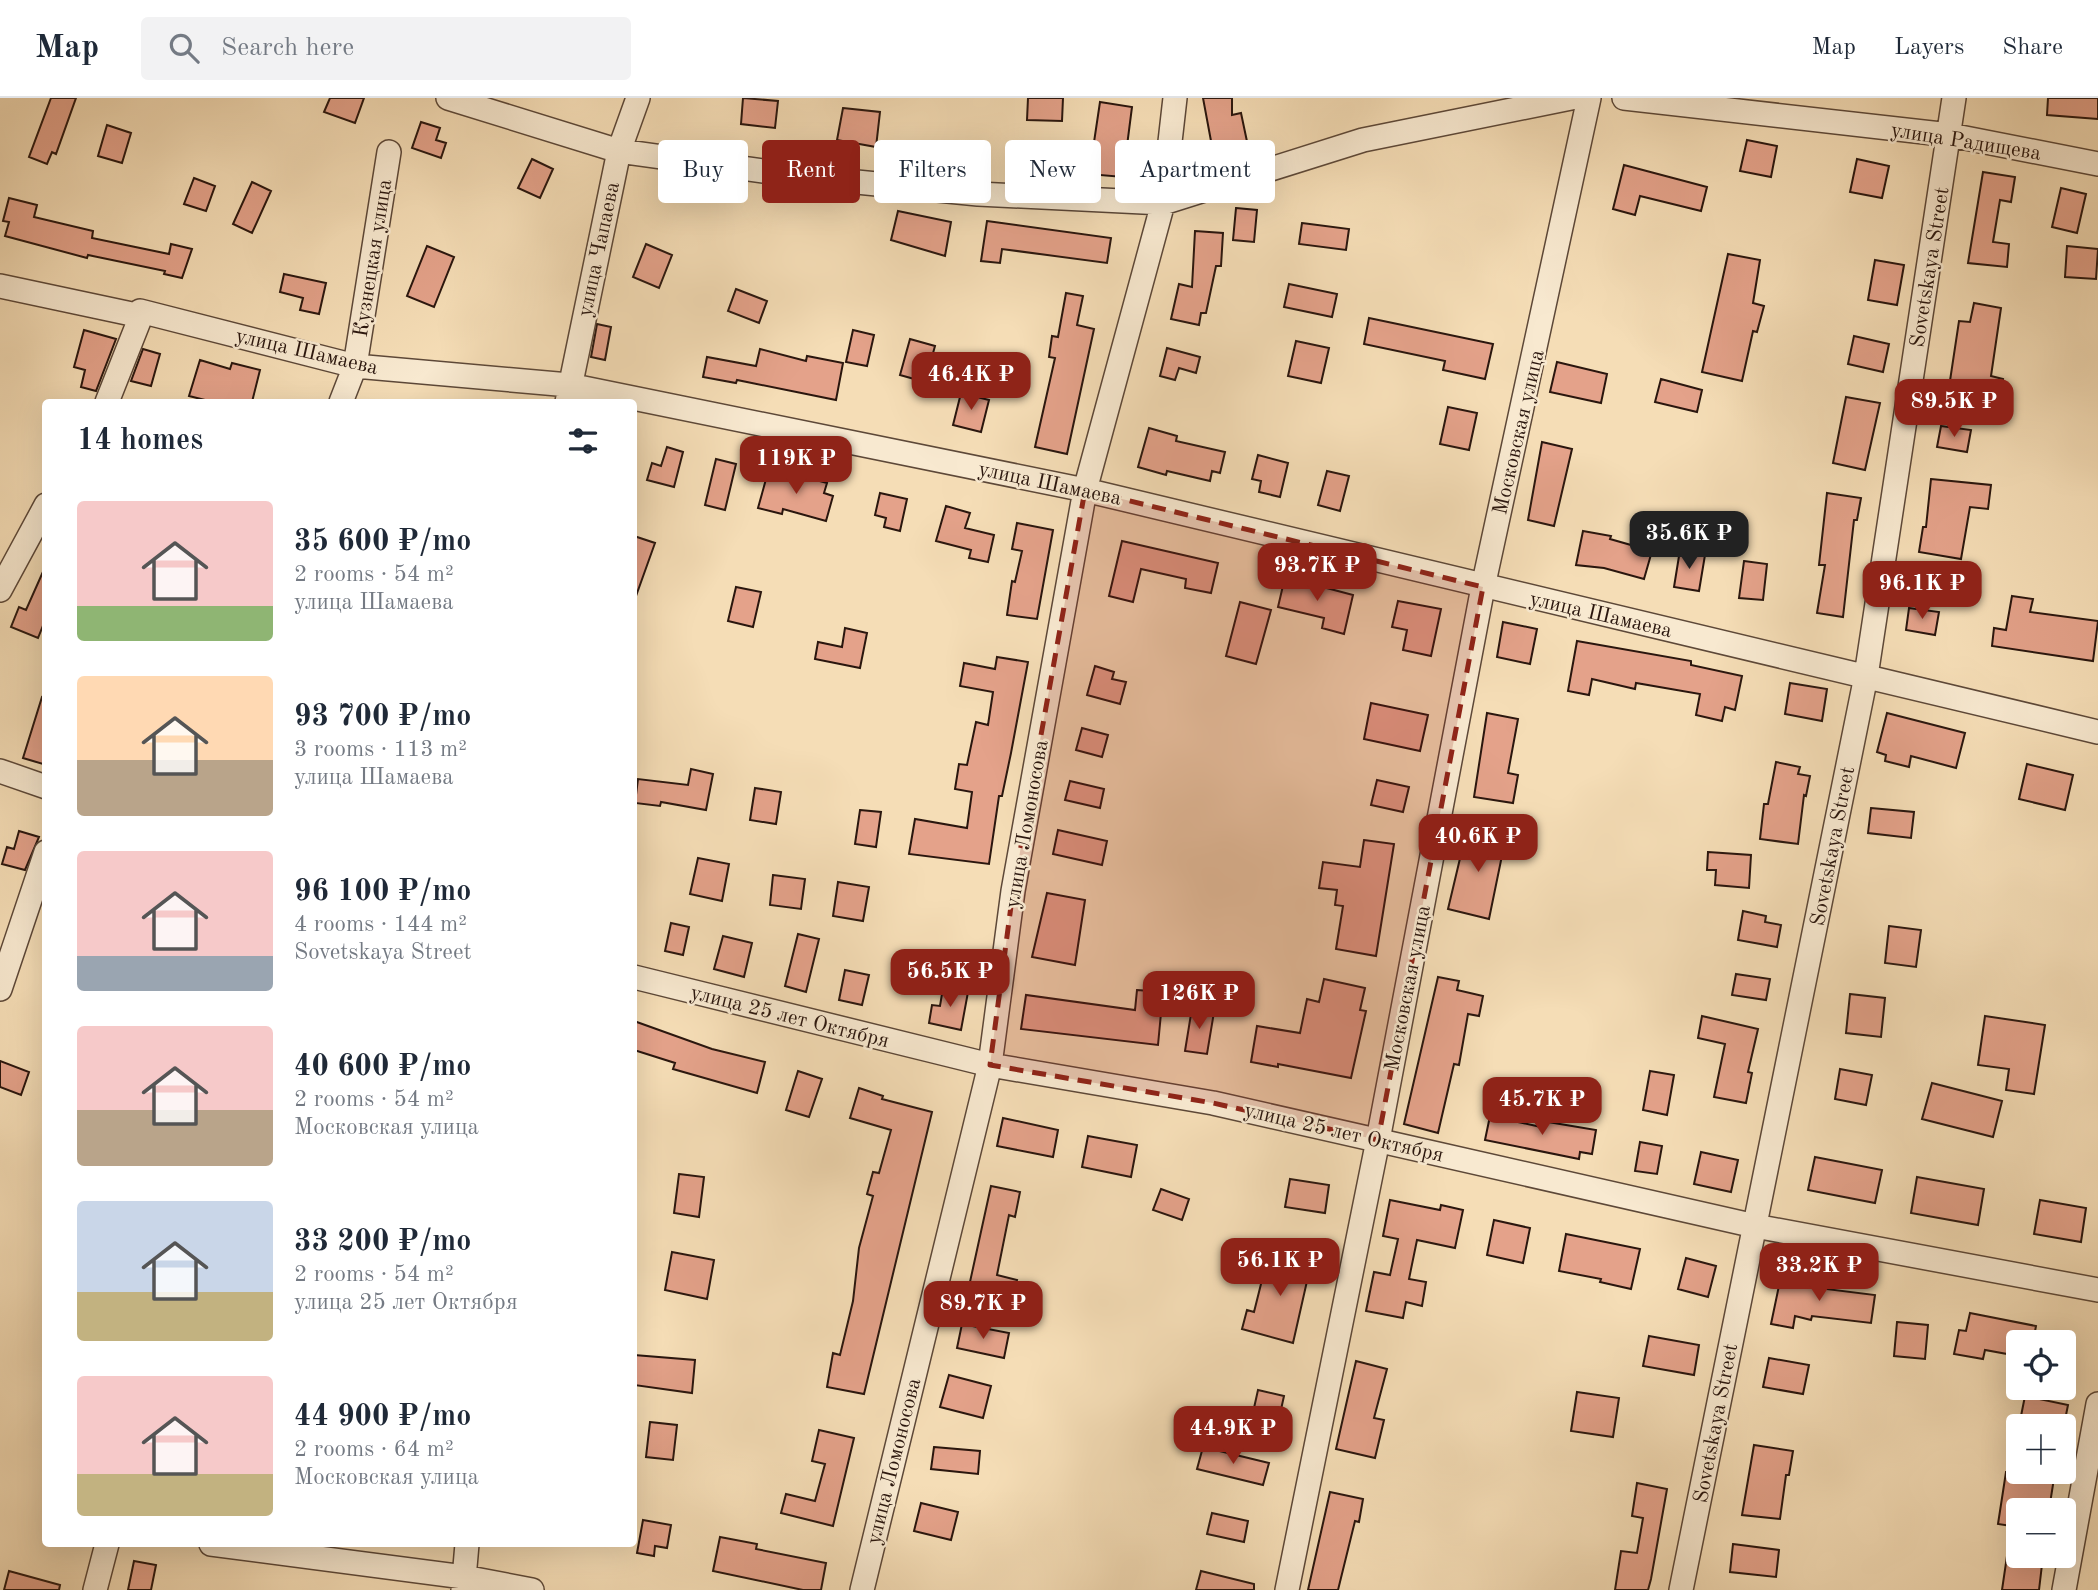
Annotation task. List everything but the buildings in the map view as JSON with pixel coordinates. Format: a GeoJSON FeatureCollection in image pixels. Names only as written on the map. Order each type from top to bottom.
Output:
{"type":"FeatureCollection","features":[{"type":"Feature","properties":{"kind":"street"},"geometry":{"type":"LineString","coordinates":[[448,98],[619,150],[806,177],[978,194],[1115,201]]}},
{"type":"Feature","properties":{"kind":"street","name":"улица Чапаева"},"geometry":{"type":"LineString","coordinates":[[568,394],[619,150],[638,98]]}},
{"type":"Feature","properties":{"kind":"street","name":"улица Ломоносова"},"geometry":{"type":"LineString","coordinates":[[1170,140],[1175,98]]}},
{"type":"Feature","properties":{"kind":"street"},"geometry":{"type":"LineString","coordinates":[[1275,168],[1363,141],[1571,98]]}},
{"type":"Feature","properties":{"kind":"street","name":"Московская улица"},"geometry":{"type":"LineString","coordinates":[[1287,1590],[1378,1140],[1483,587],[1589,98]]}},
{"type":"Feature","properties":{"kind":"street","name":"улица Радищева"},"geometry":{"type":"LineString","coordinates":[[1624,98],[1950,135],[2098,164]]}},
{"type":"Feature","properties":{"kind":"street","name":"Sovetskaya Street"},"geometry":{"type":"LineString","coordinates":[[1681,1590],[1866,676],[1954,98]]}},
{"type":"Feature","properties":{"kind":"street","name":"Кузнецкая улица"},"geometry":{"type":"LineString","coordinates":[[342,399],[355,366],[389,152]]}},
{"type":"Feature","properties":{"kind":"street","name":"улица Ломоносова"},"geometry":{"type":"LineString","coordinates":[[862,1590],[990,1065],[1013,891],[1086,489],[1163,203]]}},
{"type":"Feature","properties":{"kind":"street","name":"улица Шамаева"},"geometry":{"type":"LineString","coordinates":[[0,286],[141,316]]}},
{"type":"Feature","properties":{"kind":"street","name":"улица Шамаева"},"geometry":{"type":"LineString","coordinates":[[141,316],[139,310],[355,366],[595,399]]}},
{"type":"Feature","properties":{"kind":"street"},"geometry":{"type":"LineString","coordinates":[[108,399],[141,316]]}},
{"type":"Feature","properties":{"kind":"street","name":"улица Шамаева"},"geometry":{"type":"LineString","coordinates":[[637,407],[1086,489],[1483,587],[2098,732]]}},
{"type":"Feature","properties":{"kind":"street"},"geometry":{"type":"LineString","coordinates":[[0,590],[42,512]]}},
{"type":"Feature","properties":{"kind":"street"},"geometry":{"type":"LineString","coordinates":[[0,771],[42,787]]}},
{"type":"Feature","properties":{"kind":"street"},"geometry":{"type":"LineString","coordinates":[[0,989],[42,864]]}},
{"type":"Feature","properties":{"kind":"street","name":"улица 25 лет Октября"},"geometry":{"type":"LineString","coordinates":[[637,978],[990,1065],[1213,1102],[1755,1226],[2098,1290]]}},
{"type":"Feature","properties":{"kind":"street"},"geometry":{"type":"LineString","coordinates":[[2064,1590],[2098,1404]]}},
{"type":"Feature","properties":{"kind":"street"},"geometry":{"type":"LineString","coordinates":[[95,1590],[106,1547]]}},
{"type":"Feature","properties":{"kind":"street"},"geometry":{"type":"LineString","coordinates":[[230,1547],[463,1584],[532,1590]]}},
{"type":"Feature","properties":{"kind":"street"},"geometry":{"type":"LineString","coordinates":[[463,1584],[467,1547]]}},
{"type":"Feature","properties":{"kind":"highlighted area"},"geometry":{"type":"Polygon","coordinates":[[[1085,490],[1483,587],[1378,1140],[1213,1103],[990,1065],[1013,891],[1085,490]]]}}]}
